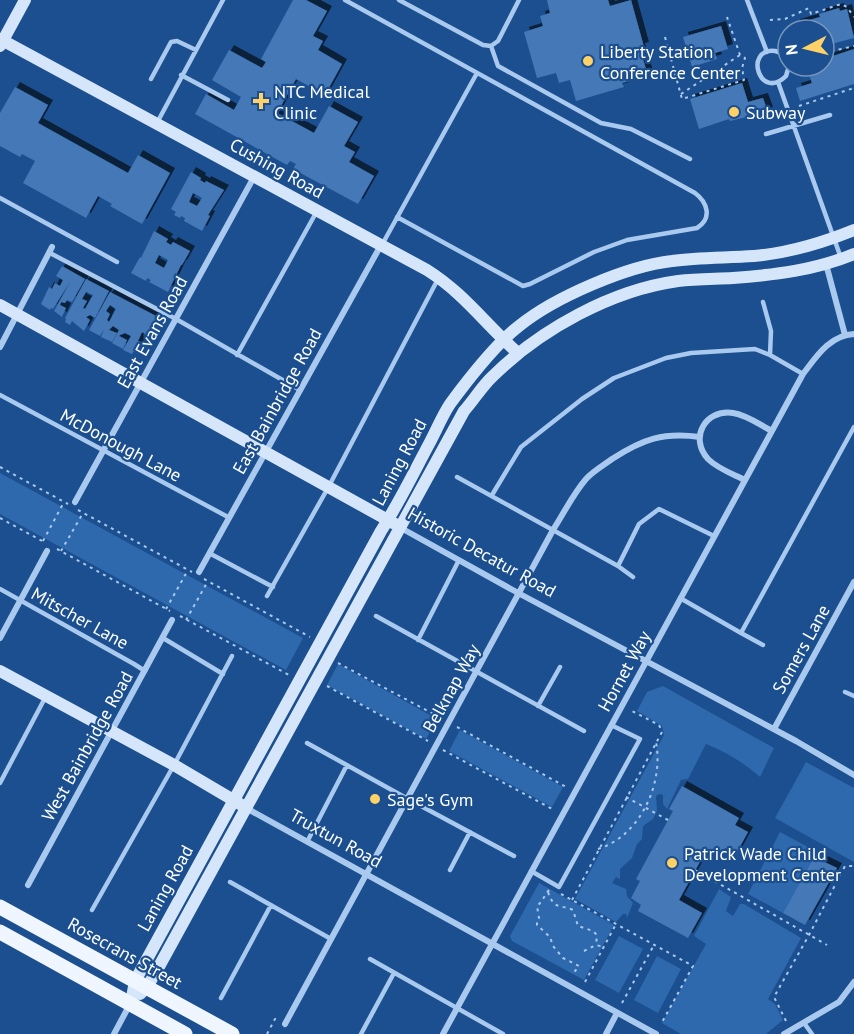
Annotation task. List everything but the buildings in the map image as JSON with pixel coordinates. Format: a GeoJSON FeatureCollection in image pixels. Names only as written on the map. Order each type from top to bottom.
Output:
{"type":"FeatureCollection","features":[{"type":"Feature","properties":{"kind":"main road","name":"Rosecrans Street"},"geometry":{"type":"LineString","coordinates":[[0,907],[232,1034]]}},
{"type":"Feature","properties":{"kind":"main road"},"geometry":{"type":"LineString","coordinates":[[1,935],[185,1034]]}},
{"type":"Feature","properties":{"kind":"street"},"geometry":{"type":"LineString","coordinates":[[1,42],[25,0]]}},
{"type":"Feature","properties":{"kind":"street","name":"Cushing Road"},"geometry":{"type":"LineString","coordinates":[[1,42],[157,124],[439,278],[465,298],[518,353]]}},
{"type":"Feature","properties":{"kind":"street","name":"East Evans Road"},"geometry":{"type":"LineString","coordinates":[[75,502],[255,177]]}},
{"type":"Feature","properties":{"kind":"street","name":"Laning Road"},"geometry":{"type":"LineString","coordinates":[[131,1003],[234,801],[449,406],[504,341],[531,317],[582,290],[618,275],[670,261],[754,256],[805,247],[854,230]]}},
{"type":"Feature","properties":{"kind":"street","name":"East Bainbridge Road"},"geometry":{"type":"LineString","coordinates":[[199,572],[381,245]]}},
{"type":"Feature","properties":{"kind":"street"},"geometry":{"type":"LineString","coordinates":[[0,347],[51,250]]}},
{"type":"Feature","properties":{"kind":"street","name":"Laning Road"},"geometry":{"type":"LineString","coordinates":[[141,984],[246,808],[464,411],[491,378],[518,353],[581,313],[619,296],[646,287],[678,281],[776,274],[826,264],[854,254]]}},
{"type":"Feature","properties":{"kind":"street"},"geometry":{"type":"LineString","coordinates":[[826,264],[845,335],[854,334]]}},
{"type":"Feature","properties":{"kind":"street","name":"Historic Decatur Road"},"geometry":{"type":"LineString","coordinates":[[0,305],[520,594],[647,660],[854,775]]}},
{"type":"Feature","properties":{"kind":"street","name":"Hornet Way"},"geometry":{"type":"LineString","coordinates":[[443,1034],[803,374],[824,348],[845,335]]}},
{"type":"Feature","properties":{"kind":"street"},"geometry":{"type":"LineString","coordinates":[[745,480],[717,466],[709,459],[702,450],[700,437],[702,428],[709,418],[721,413],[734,413],[772,431]]}},
{"type":"Feature","properties":{"kind":"street","name":"Belknap Way"},"geometry":{"type":"LineString","coordinates":[[285,1024],[553,530],[575,494],[588,476],[635,444],[678,434],[700,437]]}},
{"type":"Feature","properties":{"kind":"street"},"geometry":{"type":"LineString","coordinates":[[0,638],[47,551]]}},
{"type":"Feature","properties":{"kind":"street","name":"Somers Lane"},"geometry":{"type":"LineString","coordinates":[[774,729],[854,582]]}},
{"type":"Feature","properties":{"kind":"street","name":"West Bainbridge Road"},"geometry":{"type":"LineString","coordinates":[[28,885],[172,620]]}},
{"type":"Feature","properties":{"kind":"street","name":"Truxtun Road"},"geometry":{"type":"LineString","coordinates":[[0,671],[174,765],[366,875],[656,1034]]}},
{"type":"Feature","properties":{"kind":"street"},"geometry":{"type":"LineString","coordinates":[[784,1034],[838,1002],[854,982]]}},
{"type":"Feature","properties":{"kind":"street"},"geometry":{"type":"LineString","coordinates":[[114,1034],[131,1003]]}},
{"type":"Feature","properties":{"kind":"street"},"geometry":{"type":"LineString","coordinates":[[606,1034],[617,1013]]}},
{"type":"Feature","properties":{"kind":"lane"},"geometry":{"type":"LineString","coordinates":[[157,124],[181,75],[223,0]]}},
{"type":"Feature","properties":{"kind":"lane"},"geometry":{"type":"LineString","coordinates":[[345,0],[695,193],[706,206],[705,221],[692,229],[644,236],[608,247],[523,286],[397,217]]}},
{"type":"Feature","properties":{"kind":"lane"},"geometry":{"type":"LineString","coordinates":[[399,0],[483,45],[491,46],[498,40],[519,0]]}},
{"type":"Feature","properties":{"kind":"lane"},"geometry":{"type":"LineString","coordinates":[[747,0],[767,52]]}},
{"type":"Feature","properties":{"kind":"lane"},"geometry":{"type":"LineString","coordinates":[[151,79],[171,42],[177,41],[196,50]]}},
{"type":"Feature","properties":{"kind":"lane"},"geometry":{"type":"LineString","coordinates":[[491,46],[498,66],[601,123],[631,129],[690,159]]}},
{"type":"Feature","properties":{"kind":"lane"},"geometry":{"type":"LineString","coordinates":[[776,51],[767,52],[759,60],[757,70],[762,79],[767,82],[778,82],[783,78]]}},
{"type":"Feature","properties":{"kind":"lane"},"geometry":{"type":"LineString","coordinates":[[381,245],[477,73]]}},
{"type":"Feature","properties":{"kind":"lane"},"geometry":{"type":"LineString","coordinates":[[181,75],[228,100]]}},
{"type":"Feature","properties":{"kind":"lane"},"geometry":{"type":"LineString","coordinates":[[778,82],[842,259]]}},
{"type":"Feature","properties":{"kind":"lane"},"geometry":{"type":"LineString","coordinates":[[766,134],[830,115]]}},
{"type":"Feature","properties":{"kind":"lane"},"geometry":{"type":"LineString","coordinates":[[0,198],[117,262]]}},
{"type":"Feature","properties":{"kind":"lane"},"geometry":{"type":"LineString","coordinates":[[237,355],[316,210]]}},
{"type":"Feature","properties":{"kind":"lane"},"geometry":{"type":"LineString","coordinates":[[51,250],[300,390]]}},
{"type":"Feature","properties":{"kind":"lane"},"geometry":{"type":"LineString","coordinates":[[267,596],[329,486],[439,278]]}},
{"type":"Feature","properties":{"kind":"lane"},"geometry":{"type":"LineString","coordinates":[[763,302],[771,331],[770,355]]}},
{"type":"Feature","properties":{"kind":"lane"},"geometry":{"type":"LineString","coordinates":[[492,495],[521,447],[582,399],[614,378],[666,358],[692,353],[755,349],[803,374]]}},
{"type":"Feature","properties":{"kind":"lane","name":"McDonough Lane"},"geometry":{"type":"LineString","coordinates":[[0,395],[228,517]]}},
{"type":"Feature","properties":{"kind":"lane"},"geometry":{"type":"LineString","coordinates":[[741,633],[854,427]]}},
{"type":"Feature","properties":{"kind":"lane"},"geometry":{"type":"LineString","coordinates":[[458,477],[618,566],[633,577]]}},
{"type":"Feature","properties":{"kind":"lane"},"geometry":{"type":"LineString","coordinates":[[618,566],[639,524],[658,509],[714,536]]}},
{"type":"Feature","properties":{"kind":"lane"},"geometry":{"type":"LineString","coordinates":[[209,552],[273,587]]}},
{"type":"Feature","properties":{"kind":"lane"},"geometry":{"type":"LineString","coordinates":[[418,640],[459,560]]}},
{"type":"Feature","properties":{"kind":"lane","name":"Mitscher Lane"},"geometry":{"type":"LineString","coordinates":[[0,589],[145,671]]}},
{"type":"Feature","properties":{"kind":"lane"},"geometry":{"type":"LineString","coordinates":[[680,598],[763,645]]}},
{"type":"Feature","properties":{"kind":"lane"},"geometry":{"type":"LineString","coordinates":[[376,616],[584,731]]}},
{"type":"Feature","properties":{"kind":"lane"},"geometry":{"type":"LineString","coordinates":[[163,638],[223,674]]}},
{"type":"Feature","properties":{"kind":"lane"},"geometry":{"type":"LineString","coordinates":[[92,910],[174,765],[232,656]]}},
{"type":"Feature","properties":{"kind":"lane"},"geometry":{"type":"LineString","coordinates":[[538,706],[560,667]]}},
{"type":"Feature","properties":{"kind":"lane"},"geometry":{"type":"LineString","coordinates":[[845,692],[854,696]]}},
{"type":"Feature","properties":{"kind":"lane"},"geometry":{"type":"LineString","coordinates":[[0,783],[46,696]]}},
{"type":"Feature","properties":{"kind":"lane"},"geometry":{"type":"LineString","coordinates":[[531,871],[559,887],[640,739],[611,725]]}},
{"type":"Feature","properties":{"kind":"lane"},"geometry":{"type":"LineString","coordinates":[[307,743],[514,856]]}},
{"type":"Feature","properties":{"kind":"lane"},"geometry":{"type":"LineString","coordinates":[[307,842],[347,765]]}},
{"type":"Feature","properties":{"kind":"lane"},"geometry":{"type":"LineString","coordinates":[[450,870],[470,832]]}},
{"type":"Feature","properties":{"kind":"lane"},"geometry":{"type":"LineString","coordinates":[[230,882],[331,939]]}},
{"type":"Feature","properties":{"kind":"lane"},"geometry":{"type":"LineString","coordinates":[[221,998],[271,905]]}},
{"type":"Feature","properties":{"kind":"lane"},"geometry":{"type":"LineString","coordinates":[[370,959],[503,1034]]}},
{"type":"Feature","properties":{"kind":"lane"},"geometry":{"type":"LineString","coordinates":[[361,1034],[394,973]]}},
{"type":"Feature","properties":{"kind":"lane"},"geometry":{"type":"LineString","coordinates":[[804,1023],[812,1034]]}},
{"type":"Feature","properties":{"kind":"path"},"geometry":{"type":"LineString","coordinates":[[770,20],[785,19],[809,8],[812,14],[841,4],[847,7],[854,17]]}},
{"type":"Feature","properties":{"kind":"path"},"geometry":{"type":"LineString","coordinates":[[665,37],[682,99],[744,80],[742,68],[745,58],[740,55],[727,17]]}},
{"type":"Feature","properties":{"kind":"path"},"geometry":{"type":"LineString","coordinates":[[836,50],[854,46]]}},
{"type":"Feature","properties":{"kind":"path"},"geometry":{"type":"LineString","coordinates":[[681,94],[740,55]]}},
{"type":"Feature","properties":{"kind":"path"},"geometry":{"type":"LineString","coordinates":[[799,106],[854,88]]}},
{"type":"Feature","properties":{"kind":"path"},"geometry":{"type":"LineString","coordinates":[[0,467],[313,638]]}},
{"type":"Feature","properties":{"kind":"path"},"geometry":{"type":"LineString","coordinates":[[43,542],[64,502]]}},
{"type":"Feature","properties":{"kind":"path"},"geometry":{"type":"LineString","coordinates":[[61,551],[83,513]]}},
{"type":"Feature","properties":{"kind":"path"},"geometry":{"type":"LineString","coordinates":[[0,518],[291,677]]}},
{"type":"Feature","properties":{"kind":"path"},"geometry":{"type":"LineString","coordinates":[[166,609],[188,570]]}},
{"type":"Feature","properties":{"kind":"path"},"geometry":{"type":"LineString","coordinates":[[186,620],[208,581]]}},
{"type":"Feature","properties":{"kind":"path"},"geometry":{"type":"LineString","coordinates":[[572,900],[662,732],[658,725],[632,711]]}},
{"type":"Feature","properties":{"kind":"path"},"geometry":{"type":"LineString","coordinates":[[598,849],[621,838],[633,826],[645,808],[656,780],[658,762],[656,742]]}},
{"type":"Feature","properties":{"kind":"path"},"geometry":{"type":"LineString","coordinates":[[626,797],[668,820]]}},
{"type":"Feature","properties":{"kind":"path"},"geometry":{"type":"LineString","coordinates":[[786,1021],[774,997],[844,866],[854,866]]}},
{"type":"Feature","properties":{"kind":"path"},"geometry":{"type":"LineString","coordinates":[[695,870],[827,945]]}},
{"type":"Feature","properties":{"kind":"path"},"geometry":{"type":"LineString","coordinates":[[544,885],[549,890],[572,900],[693,966],[661,1024]]}},
{"type":"Feature","properties":{"kind":"path"},"geometry":{"type":"LineString","coordinates":[[549,890],[554,904],[573,910],[578,926],[593,931],[597,935],[596,945]]}},
{"type":"Feature","properties":{"kind":"path"},"geometry":{"type":"LineString","coordinates":[[549,890],[537,906],[539,918],[537,925],[550,937],[553,946],[563,958],[579,966],[572,975]]}},
{"type":"Feature","properties":{"kind":"path"},"geometry":{"type":"LineString","coordinates":[[585,982],[616,924]]}},
{"type":"Feature","properties":{"kind":"path"},"geometry":{"type":"LineString","coordinates":[[584,951],[596,945],[604,947]]}},
{"type":"Feature","properties":{"kind":"path"},"geometry":{"type":"LineString","coordinates":[[622,1003],[654,945]]}},
{"type":"Feature","properties":{"kind":"shaded area"},"geometry":{"type":"Polygon","coordinates":[[[0,473],[303,638],[286,670],[0,514],[0,473]]]}},
{"type":"Feature","properties":{"kind":"shaded area"},"geometry":{"type":"Polygon","coordinates":[[[338,664],[437,719],[426,739],[327,685],[338,664]]]}},
{"type":"Feature","properties":{"kind":"shaded area"},"geometry":{"type":"Polygon","coordinates":[[[663,686],[774,748],[760,777],[734,758],[706,744],[688,779],[681,780],[667,809],[663,804],[663,795],[656,796],[657,811],[653,819],[643,826],[642,839],[637,844],[632,858],[620,869],[620,879],[616,877],[612,883],[626,889],[627,896],[633,903],[627,918],[626,914],[623,914],[616,922],[575,899],[664,735],[662,726],[637,711],[647,692],[663,686]]]}},
{"type":"Feature","properties":{"kind":"shaded area"},"geometry":{"type":"Polygon","coordinates":[[[460,730],[563,787],[552,807],[449,751],[460,730]]]}},
{"type":"Feature","properties":{"kind":"shaded area"},"geometry":{"type":"Polygon","coordinates":[[[806,762],[854,788],[854,862],[775,818],[806,762]]]}},
{"type":"Feature","properties":{"kind":"shaded area"},"geometry":{"type":"Polygon","coordinates":[[[780,832],[817,852],[783,913],[748,894],[780,832]]]}},
{"type":"Feature","properties":{"kind":"shaded area"},"geometry":{"type":"Polygon","coordinates":[[[539,883],[614,925],[584,980],[512,941],[510,936],[539,883]]]}},
{"type":"Feature","properties":{"kind":"shaded area"},"geometry":{"type":"Polygon","coordinates":[[[719,889],[731,897],[726,911],[733,916],[740,904],[744,904],[801,938],[768,999],[775,1004],[783,1020],[766,1034],[681,1034],[662,1023],[706,944],[694,936],[719,889]]]}},
{"type":"Feature","properties":{"kind":"shaded area"},"geometry":{"type":"Polygon","coordinates":[[[619,936],[643,949],[619,993],[595,980],[619,936]]]}},
{"type":"Feature","properties":{"kind":"shaded area"},"geometry":{"type":"Polygon","coordinates":[[[657,956],[681,969],[658,1013],[634,1000],[657,956]]]}},
{"type":"Feature","properties":{"kind":"place","name":"Liberty Station Conference Center"},"geometry":{"type":"Point","coordinates":[588,61]}},
{"type":"Feature","properties":{"kind":"place","name":"NTC Medical Clinic"},"geometry":{"type":"Point","coordinates":[261,101]}},
{"type":"Feature","properties":{"kind":"place","name":"Subway"},"geometry":{"type":"Point","coordinates":[734,112]}},
{"type":"Feature","properties":{"kind":"place","name":"Sage's Gym"},"geometry":{"type":"Point","coordinates":[375,799]}},
{"type":"Feature","properties":{"kind":"place","name":"Patrick Wade Child Development Center"},"geometry":{"type":"Point","coordinates":[672,863]}}]}
